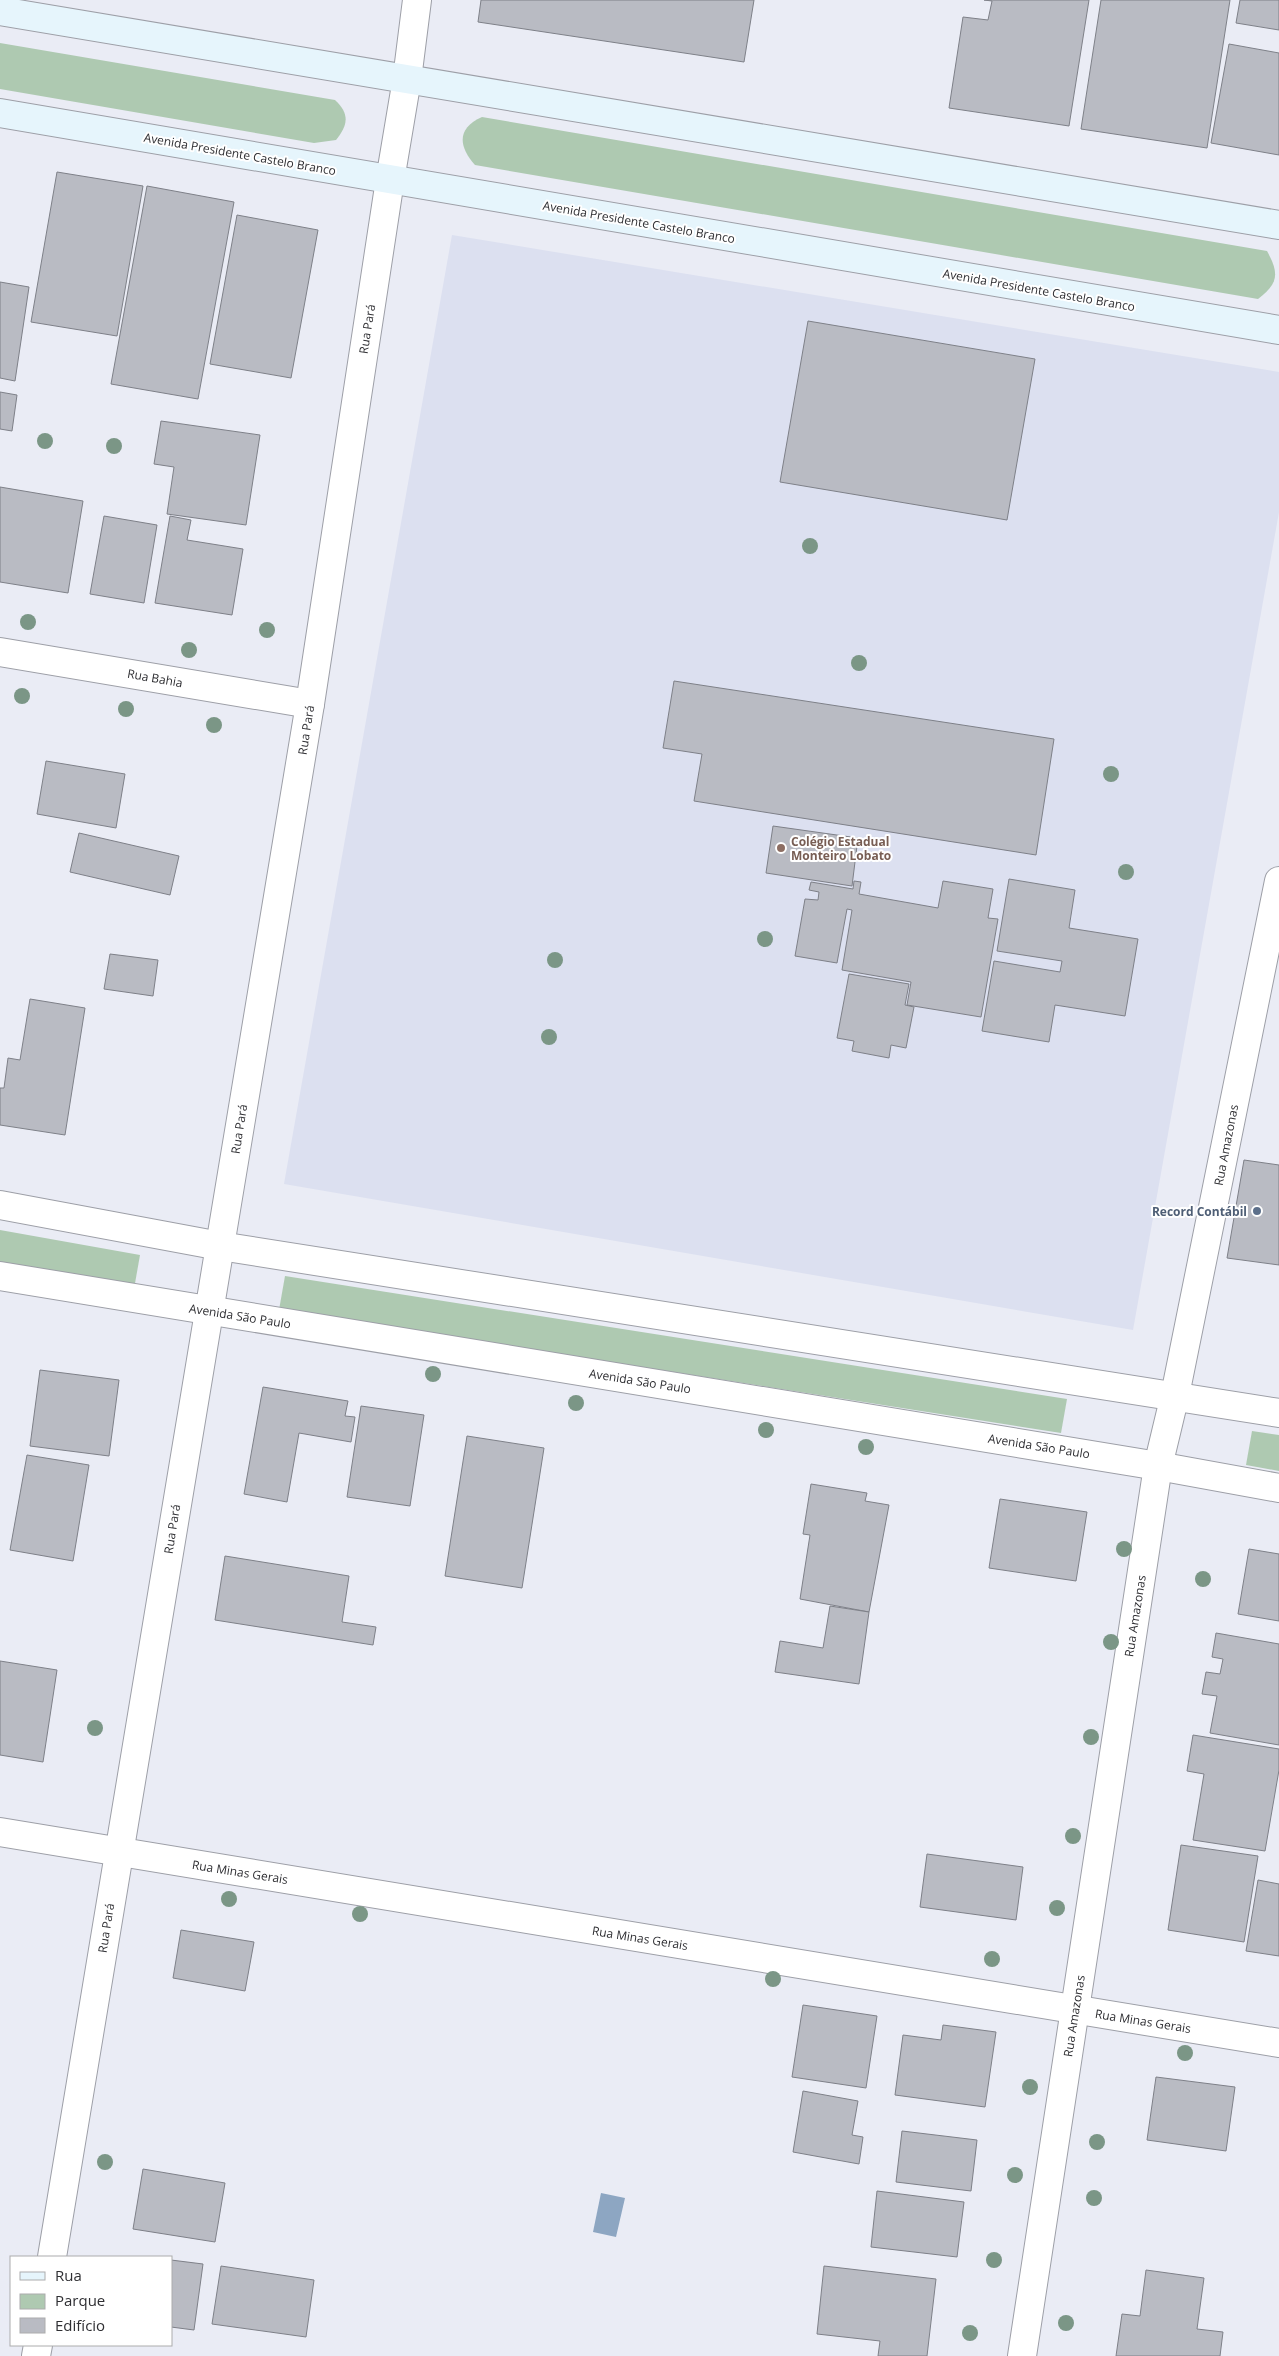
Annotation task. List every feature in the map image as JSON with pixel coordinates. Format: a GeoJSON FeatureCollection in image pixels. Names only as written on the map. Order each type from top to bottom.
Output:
{"type":"FeatureCollection","features":[{"type":"Feature","properties":{"kind":"main road"},"geometry":{"type":"LineString","coordinates":[[0,11],[1279,225]]}},
{"type":"Feature","properties":{"kind":"main road","name":"Avenida Presidente Castelo Branco"},"geometry":{"type":"LineString","coordinates":[[0,113],[1279,330]]}},
{"type":"Feature","properties":{"kind":"street","name":"Rua Pará"},"geometry":{"type":"LineString","coordinates":[[52,2256],[310,704],[407,79],[417,0]]}},
{"type":"Feature","properties":{"kind":"street","name":"Rua Bahia"},"geometry":{"type":"LineString","coordinates":[[0,652],[310,704]]}},
{"type":"Feature","properties":{"kind":"street","name":"Rua Amazonas"},"geometry":{"type":"LineString","coordinates":[[1022,2356],[1158,1466],[1176,1395],[1279,881]]}},
{"type":"Feature","properties":{"kind":"street"},"geometry":{"type":"LineString","coordinates":[[0,1205],[220,1246],[1176,1395],[1279,1413]]}},
{"type":"Feature","properties":{"kind":"street","name":"Avenida São Paulo"},"geometry":{"type":"LineString","coordinates":[[0,1276],[1158,1466],[1279,1488]]}},
{"type":"Feature","properties":{"kind":"street","name":"Rua Minas Gerais"},"geometry":{"type":"LineString","coordinates":[[0,1832],[1279,2043]]}},
{"type":"Feature","properties":{"kind":"shaded area","name":"Colégio Estadual Monteiro Lobato"},"geometry":{"type":"Polygon","coordinates":[[[452,235],[1279,372],[1279,512],[1133,1330],[284,1184],[452,235]]]}},
{"type":"Feature","properties":{"kind":"green space"},"geometry":{"type":"Polygon","coordinates":[[[0,43],[335,100],[343,110],[346,120],[336,140],[314,143],[0,89],[0,43]]]}},
{"type":"Feature","properties":{"kind":"green space"},"geometry":{"type":"Polygon","coordinates":[[[482,117],[1267,251],[1274,266],[1275,277],[1270,288],[1258,299],[475,165],[465,151],[463,138],[468,126],[482,117]]]}},
{"type":"Feature","properties":{"kind":"green space"},"geometry":{"type":"Polygon","coordinates":[[[0,1230],[140,1255],[134,1289],[0,1266],[0,1230]]]}},
{"type":"Feature","properties":{"kind":"green space"},"geometry":{"type":"Polygon","coordinates":[[[285,1276],[1067,1399],[1061,1433],[279,1310],[285,1276]]]}},
{"type":"Feature","properties":{"kind":"green space"},"geometry":{"type":"Polygon","coordinates":[[[1252,1431],[1279,1435],[1279,1471],[1246,1465],[1252,1431]]]}},
{"type":"Feature","properties":{"kind":"water"},"geometry":{"type":"Polygon","coordinates":[[[601,2193],[625,2198],[616,2237],[593,2232],[601,2193]]]}},
{"type":"Feature","properties":{"kind":"building"},"geometry":{"type":"Polygon","coordinates":[[[481,0],[754,0],[744,62],[478,22],[481,0]]]}},
{"type":"Feature","properties":{"kind":"building"},"geometry":{"type":"Polygon","coordinates":[[[984,0],[1089,0],[1069,126],[949,108],[963,17],[988,20],[992,1],[984,0]]]}},
{"type":"Feature","properties":{"kind":"building"},"geometry":{"type":"Polygon","coordinates":[[[1101,0],[1230,0],[1207,148],[1081,129],[1101,0]]]}},
{"type":"Feature","properties":{"kind":"building"},"geometry":{"type":"Polygon","coordinates":[[[1240,0],[1279,0],[1279,30],[1236,23],[1240,0]]]}},
{"type":"Feature","properties":{"kind":"building"},"geometry":{"type":"Polygon","coordinates":[[[1229,44],[1279,53],[1279,155],[1211,143],[1229,44]]]}},
{"type":"Feature","properties":{"kind":"building"},"geometry":{"type":"Polygon","coordinates":[[[57,172],[143,186],[117,336],[31,322],[57,172]]]}},
{"type":"Feature","properties":{"kind":"building"},"geometry":{"type":"Polygon","coordinates":[[[147,186],[234,202],[198,399],[111,384],[147,186]]]}},
{"type":"Feature","properties":{"kind":"building"},"geometry":{"type":"Polygon","coordinates":[[[237,215],[318,230],[291,378],[210,364],[237,215]]]}},
{"type":"Feature","properties":{"kind":"building"},"geometry":{"type":"Polygon","coordinates":[[[0,282],[29,287],[15,381],[0,378],[0,282]]]}},
{"type":"Feature","properties":{"kind":"building"},"geometry":{"type":"Polygon","coordinates":[[[808,321],[1035,359],[1007,520],[780,482],[808,321]]]}},
{"type":"Feature","properties":{"kind":"building"},"geometry":{"type":"Polygon","coordinates":[[[0,392],[17,395],[12,431],[0,429],[0,392]]]}},
{"type":"Feature","properties":{"kind":"building"},"geometry":{"type":"Polygon","coordinates":[[[161,421],[260,435],[246,525],[167,514],[174,467],[154,464],[161,421]]]}},
{"type":"Feature","properties":{"kind":"building"},"geometry":{"type":"Polygon","coordinates":[[[0,487],[83,501],[68,593],[0,582],[0,487]]]}},
{"type":"Feature","properties":{"kind":"building"},"geometry":{"type":"Polygon","coordinates":[[[104,516],[157,525],[144,603],[90,594],[104,516]]]}},
{"type":"Feature","properties":{"kind":"building"},"geometry":{"type":"Polygon","coordinates":[[[170,516],[191,520],[187,540],[243,549],[232,615],[155,603],[170,516]]]}},
{"type":"Feature","properties":{"kind":"building"},"geometry":{"type":"Polygon","coordinates":[[[674,681],[1054,739],[1036,855],[694,801],[702,754],[663,748],[674,681]]]}},
{"type":"Feature","properties":{"kind":"building"},"geometry":{"type":"Polygon","coordinates":[[[46,761],[125,774],[116,828],[37,814],[46,761]]]}},
{"type":"Feature","properties":{"kind":"building"},"geometry":{"type":"Polygon","coordinates":[[[773,826],[858,838],[852,886],[766,873],[773,826]]]}},
{"type":"Feature","properties":{"kind":"building"},"geometry":{"type":"Polygon","coordinates":[[[79,833],[179,856],[170,895],[70,872],[79,833]]]}},
{"type":"Feature","properties":{"kind":"building"},"geometry":{"type":"Polygon","coordinates":[[[1009,879],[1075,890],[1069,928],[1138,939],[1125,1016],[1055,1005],[1049,1042],[982,1031],[994,961],[1060,972],[1062,961],[997,951],[1009,879]]]}},
{"type":"Feature","properties":{"kind":"building"},"geometry":{"type":"Polygon","coordinates":[[[854,881],[861,882],[859,894],[938,908],[943,881],[993,889],[988,918],[998,919],[981,1017],[907,1005],[911,982],[842,970],[852,910],[847,909],[837,963],[795,956],[805,899],[818,900],[819,892],[809,890],[811,882],[853,889],[854,881]]]}},
{"type":"Feature","properties":{"kind":"building"},"geometry":{"type":"Polygon","coordinates":[[[110,954],[158,960],[153,996],[104,989],[110,954]]]}},
{"type":"Feature","properties":{"kind":"building"},"geometry":{"type":"Polygon","coordinates":[[[849,974],[909,984],[905,1005],[914,1007],[906,1048],[891,1045],[889,1058],[852,1051],[854,1041],[837,1038],[849,974]]]}},
{"type":"Feature","properties":{"kind":"building"},"geometry":{"type":"Polygon","coordinates":[[[30,999],[85,1008],[65,1135],[0,1125],[0,1088],[4,1088],[8,1058],[20,1060],[30,999]]]}},
{"type":"Feature","properties":{"kind":"building","name":"Record Contábil"},"geometry":{"type":"Polygon","coordinates":[[[1244,1160],[1279,1165],[1279,1265],[1227,1258],[1244,1160]]]}},
{"type":"Feature","properties":{"kind":"building"},"geometry":{"type":"Polygon","coordinates":[[[40,1370],[119,1380],[109,1456],[30,1446],[40,1370]]]}},
{"type":"Feature","properties":{"kind":"building"},"geometry":{"type":"Polygon","coordinates":[[[263,1387],[348,1401],[345,1416],[355,1417],[351,1442],[299,1433],[287,1502],[244,1494],[263,1387]]]}},
{"type":"Feature","properties":{"kind":"building"},"geometry":{"type":"Polygon","coordinates":[[[361,1406],[424,1415],[410,1506],[347,1497],[361,1406]]]}},
{"type":"Feature","properties":{"kind":"building"},"geometry":{"type":"Polygon","coordinates":[[[467,1436],[544,1448],[522,1588],[445,1576],[467,1436]]]}},
{"type":"Feature","properties":{"kind":"building"},"geometry":{"type":"Polygon","coordinates":[[[27,1455],[89,1465],[73,1561],[10,1550],[27,1455]]]}},
{"type":"Feature","properties":{"kind":"building"},"geometry":{"type":"Polygon","coordinates":[[[811,1484],[867,1493],[865,1501],[889,1505],[869,1612],[800,1599],[810,1535],[803,1534],[811,1484]]]}},
{"type":"Feature","properties":{"kind":"building"},"geometry":{"type":"Polygon","coordinates":[[[1000,1499],[1087,1512],[1076,1581],[989,1568],[1000,1499]]]}},
{"type":"Feature","properties":{"kind":"building"},"geometry":{"type":"Polygon","coordinates":[[[1249,1549],[1279,1554],[1279,1621],[1238,1614],[1249,1549]]]}},
{"type":"Feature","properties":{"kind":"building"},"geometry":{"type":"Polygon","coordinates":[[[225,1556],[349,1576],[342,1622],[376,1627],[373,1645],[215,1620],[225,1556]]]}},
{"type":"Feature","properties":{"kind":"building"},"geometry":{"type":"Polygon","coordinates":[[[830,1606],[869,1612],[859,1684],[775,1672],[780,1641],[823,1648],[830,1606]]]}},
{"type":"Feature","properties":{"kind":"building"},"geometry":{"type":"Polygon","coordinates":[[[1216,1633],[1279,1644],[1279,1745],[1210,1733],[1217,1696],[1202,1694],[1206,1672],[1220,1674],[1223,1659],[1212,1657],[1216,1633]]]}},
{"type":"Feature","properties":{"kind":"building"},"geometry":{"type":"Polygon","coordinates":[[[0,1661],[57,1670],[43,1762],[0,1755],[0,1661]]]}},
{"type":"Feature","properties":{"kind":"building"},"geometry":{"type":"Polygon","coordinates":[[[1193,1735],[1279,1749],[1279,1770],[1265,1851],[1193,1840],[1204,1774],[1187,1771],[1193,1735]]]}},
{"type":"Feature","properties":{"kind":"building"},"geometry":{"type":"Polygon","coordinates":[[[1181,1845],[1258,1856],[1244,1942],[1168,1930],[1181,1845]]]}},
{"type":"Feature","properties":{"kind":"building"},"geometry":{"type":"Polygon","coordinates":[[[927,1854],[1023,1867],[1016,1920],[920,1907],[927,1854]]]}},
{"type":"Feature","properties":{"kind":"building"},"geometry":{"type":"Polygon","coordinates":[[[1258,1880],[1279,1884],[1279,1956],[1246,1951],[1258,1880]]]}},
{"type":"Feature","properties":{"kind":"building"},"geometry":{"type":"Polygon","coordinates":[[[181,1930],[254,1942],[245,1991],[173,1978],[181,1930]]]}},
{"type":"Feature","properties":{"kind":"building"},"geometry":{"type":"Polygon","coordinates":[[[803,2005],[877,2016],[866,2088],[792,2077],[803,2005]]]}},
{"type":"Feature","properties":{"kind":"building"},"geometry":{"type":"Polygon","coordinates":[[[943,2025],[996,2032],[985,2107],[895,2095],[903,2035],[941,2040],[943,2025]]]}},
{"type":"Feature","properties":{"kind":"building"},"geometry":{"type":"Polygon","coordinates":[[[1156,2077],[1235,2087],[1226,2151],[1147,2140],[1156,2077]]]}},
{"type":"Feature","properties":{"kind":"building"},"geometry":{"type":"Polygon","coordinates":[[[803,2091],[858,2101],[852,2135],[863,2137],[859,2164],[793,2152],[803,2091]]]}},
{"type":"Feature","properties":{"kind":"building"},"geometry":{"type":"Polygon","coordinates":[[[902,2131],[977,2140],[971,2191],[896,2182],[902,2131]]]}},
{"type":"Feature","properties":{"kind":"building"},"geometry":{"type":"Polygon","coordinates":[[[143,2169],[225,2183],[215,2242],[133,2229],[143,2169]]]}},
{"type":"Feature","properties":{"kind":"building"},"geometry":{"type":"Polygon","coordinates":[[[877,2191],[964,2202],[957,2257],[871,2247],[877,2191]]]}},
{"type":"Feature","properties":{"kind":"building"},"geometry":{"type":"Polygon","coordinates":[[[172,2260],[203,2264],[194,2330],[172,2327],[172,2260]]]}},
{"type":"Feature","properties":{"kind":"building"},"geometry":{"type":"Polygon","coordinates":[[[221,2266],[314,2280],[306,2337],[212,2324],[221,2266]]]}},
{"type":"Feature","properties":{"kind":"building"},"geometry":{"type":"Polygon","coordinates":[[[824,2266],[936,2279],[927,2356],[878,2356],[880,2341],[817,2334],[824,2266]]]}},
{"type":"Feature","properties":{"kind":"building"},"geometry":{"type":"Polygon","coordinates":[[[1146,2270],[1204,2278],[1197,2329],[1223,2332],[1220,2356],[1116,2356],[1122,2314],[1140,2316],[1146,2270]]]}},
{"type":"Feature","properties":{"kind":"place","name":"Colégio Estadual Monteiro Lobato"},"geometry":{"type":"Point","coordinates":[781,848]}},
{"type":"Feature","properties":{"kind":"place","name":"Record Contábil"},"geometry":{"type":"Point","coordinates":[1257,1211]}}]}
